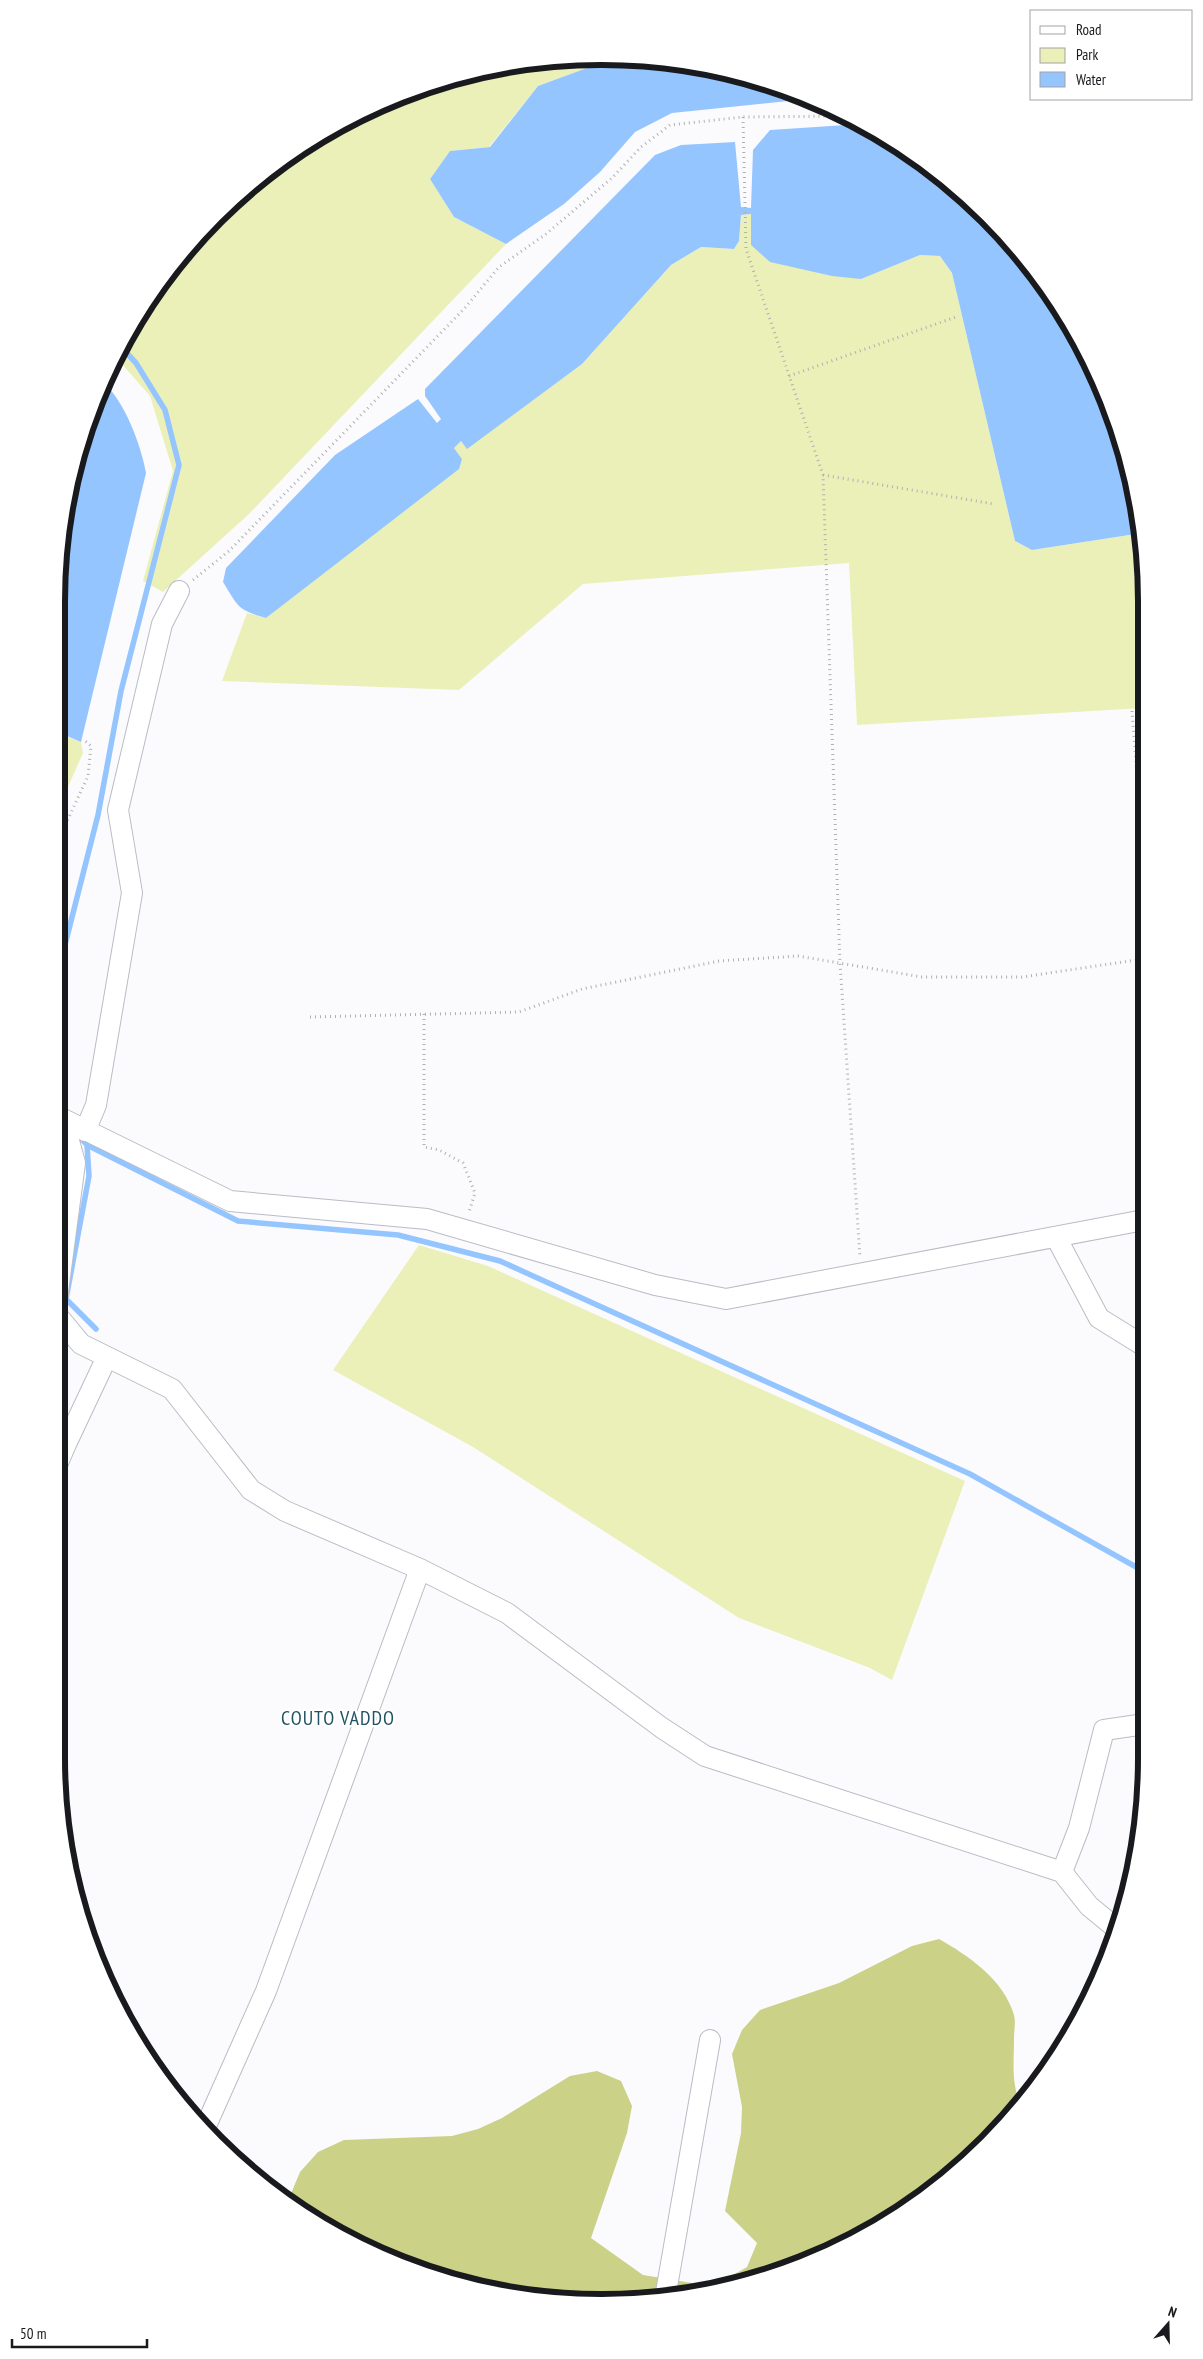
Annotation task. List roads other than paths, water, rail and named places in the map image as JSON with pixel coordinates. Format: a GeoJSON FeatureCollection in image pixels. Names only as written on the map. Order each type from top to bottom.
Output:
{"type":"FeatureCollection","features":[{"type":"Feature","properties":{"kind":"street"},"geometry":{"type":"LineString","coordinates":[[83,1130],[96,1105],[132,893],[118,810],[162,624],[179,591]]}},
{"type":"Feature","properties":{"kind":"street"},"geometry":{"type":"LineString","coordinates":[[65,1120],[230,1201],[427,1219],[655,1285],[726,1299],[1138,1221]]}},
{"type":"Feature","properties":{"kind":"street"},"geometry":{"type":"LineString","coordinates":[[65,1131],[75,1163],[65,1239]]}},
{"type":"Feature","properties":{"kind":"street"},"geometry":{"type":"LineString","coordinates":[[1057,1238],[1099,1318],[1138,1342]]}},
{"type":"Feature","properties":{"kind":"street"},"geometry":{"type":"LineString","coordinates":[[65,1325],[81,1344],[172,1389],[251,1490],[285,1511],[420,1569],[507,1613],[662,1728],[705,1756],[1062,1872],[1089,1906],[1112,1925]]}},
{"type":"Feature","properties":{"kind":"street"},"geometry":{"type":"LineString","coordinates":[[65,1436],[107,1357]]}},
{"type":"Feature","properties":{"kind":"street"},"geometry":{"type":"LineString","coordinates":[[208,2122],[266,1991],[420,1569]]}},
{"type":"Feature","properties":{"kind":"street"},"geometry":{"type":"LineString","coordinates":[[1062,1872],[1080,1828],[1104,1730],[1138,1725]]}},
{"type":"Feature","properties":{"kind":"street"},"geometry":{"type":"LineString","coordinates":[[666,2290],[710,2040]]}},
{"type":"Feature","properties":{"kind":"water"},"geometry":{"type":"Polygon","coordinates":[[[594,65],[637,66],[706,75],[740,83],[793,101],[672,113],[635,132],[600,172],[564,204],[506,244],[454,217],[430,179],[450,151],[490,147],[538,86],[594,65]]]}},
{"type":"Feature","properties":{"kind":"water"},"geometry":{"type":"Polygon","coordinates":[[[848,125],[900,155],[928,176],[981,222],[1005,248],[1048,303],[1083,364],[1110,429],[1128,497],[1133,534],[1032,550],[1015,541],[952,273],[940,256],[920,255],[861,279],[832,276],[770,262],[751,245],[751,214],[741,215],[739,241],[734,249],[701,247],[671,265],[582,364],[467,449],[461,441],[454,448],[462,459],[459,469],[266,618],[239,606],[223,582],[226,568],[335,455],[418,399],[437,423],[441,419],[425,396],[425,389],[655,155],[681,145],[735,142],[741,207],[751,208],[753,150],[770,130],[848,125]]]}},
{"type":"Feature","properties":{"kind":"water"},"geometry":{"type":"Polygon","coordinates":[[[109,388],[119,401],[131,425],[146,473],[81,742],[65,735],[66,566],[75,497],[83,463],[93,429],[109,388]]]}},
{"type":"Feature","properties":{"kind":"waterway"},"geometry":{"type":"LineString","coordinates":[[65,945],[98,815],[121,691],[179,465],[165,410],[136,363],[126,353]]}},
{"type":"Feature","properties":{"kind":"waterway"},"geometry":{"type":"LineString","coordinates":[[78,1135],[87,1145],[238,1221],[398,1235],[500,1261],[970,1474],[1138,1568]]}},
{"type":"Feature","properties":{"kind":"waterway"},"geometry":{"type":"LineString","coordinates":[[87,1145],[89,1176],[66,1299],[96,1329]]}},
{"type":"Feature","properties":{"kind":"district","name":"COUTO VADDO"},"geometry":{"type":"Point","coordinates":[338,1718]}}]}
